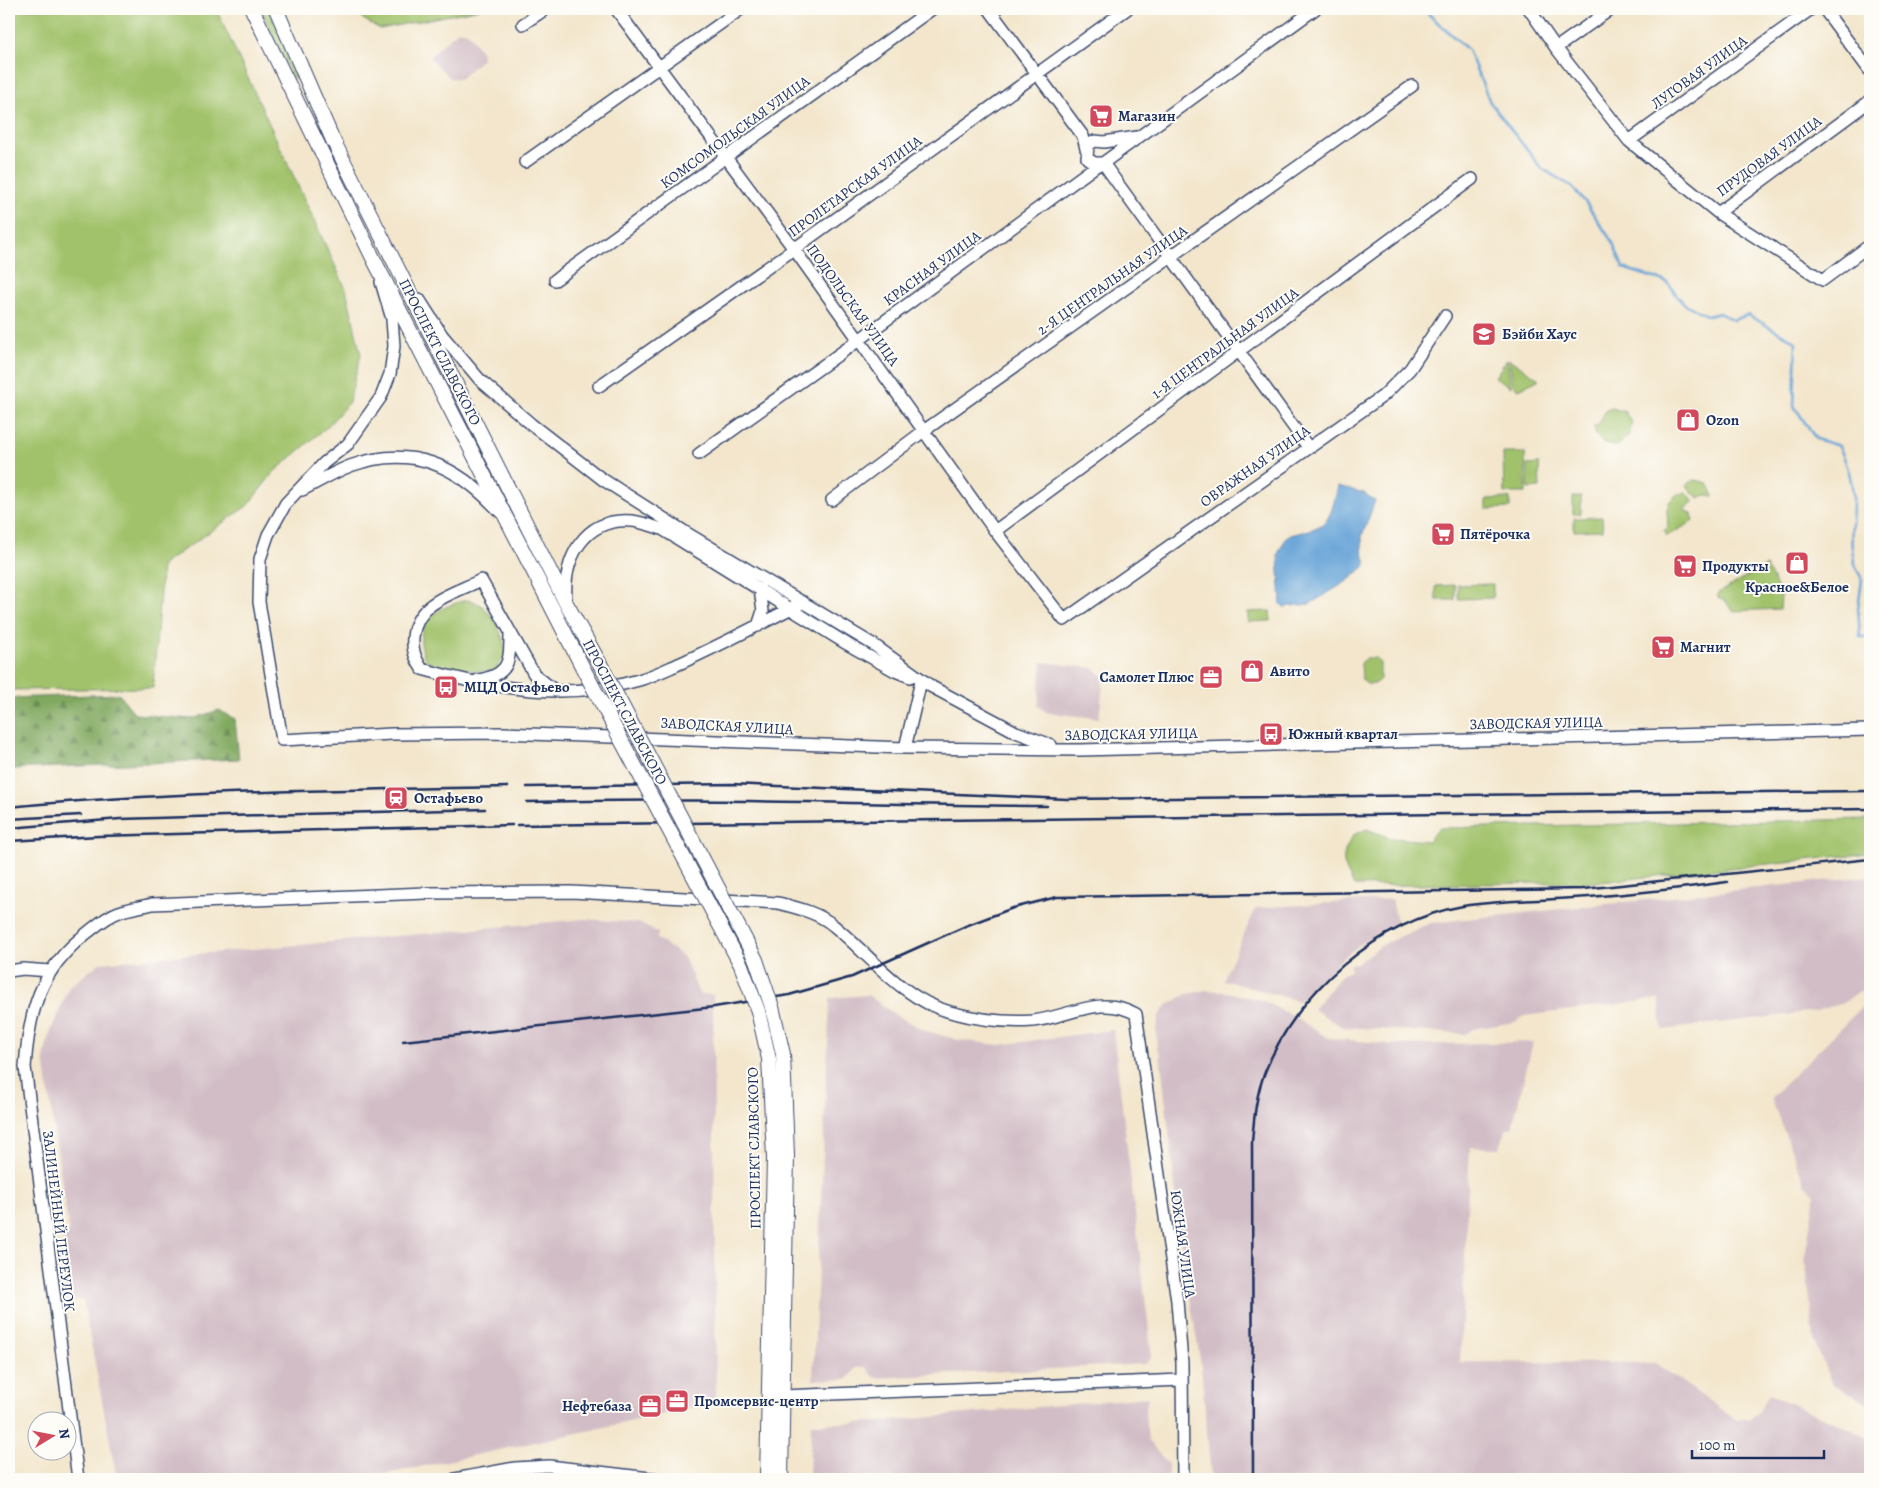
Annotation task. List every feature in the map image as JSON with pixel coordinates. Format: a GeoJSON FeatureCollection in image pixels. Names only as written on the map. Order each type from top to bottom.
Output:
{"type":"FeatureCollection","features":[{"type":"Feature","properties":{"kind":"main road","name":"ПРОСПЕКТ СЛАВСКОГО"},"geometry":{"type":"LineString","coordinates":[[252,9],[373,258],[585,672],[742,965],[758,1011],[769,1060],[774,1158],[767,1479]]}},
{"type":"Feature","properties":{"kind":"main road","name":"ПРОСПЕКТ СЛАВСКОГО"},"geometry":{"type":"LineString","coordinates":[[276,9],[332,138],[567,605],[756,960],[772,1006],[783,1054],[787,1155],[781,1479]]}},
{"type":"Feature","properties":{"kind":"street"},"geometry":{"type":"LineString","coordinates":[[523,24],[546,9]]}},
{"type":"Feature","properties":{"kind":"street","name":"ПОДОЛЬСКАЯ УЛИЦА"},"geometry":{"type":"LineString","coordinates":[[616,9],[794,249],[995,530],[1064,620]]}},
{"type":"Feature","properties":{"kind":"street"},"geometry":{"type":"LineString","coordinates":[[526,162],[741,9]]}},
{"type":"Feature","properties":{"kind":"street","name":"КОМСОМОЛЬСКАЯ УЛИЦА"},"geometry":{"type":"LineString","coordinates":[[555,280],[932,9]]}},
{"type":"Feature","properties":{"kind":"street"},"geometry":{"type":"LineString","coordinates":[[990,9],[1083,136],[1086,149],[1100,162],[1238,353],[1308,446]]}},
{"type":"Feature","properties":{"kind":"street","name":"ПРОЛЕТАРСКАЯ УЛИЦА"},"geometry":{"type":"LineString","coordinates":[[599,386],[794,249],[1126,9]]}},
{"type":"Feature","properties":{"kind":"street","name":"КРАСНАЯ УЛИЦА"},"geometry":{"type":"LineString","coordinates":[[699,454],[859,340],[1100,162],[1315,9]]}},
{"type":"Feature","properties":{"kind":"street","name":"ПРУДОВАЯ УЛИЦА"},"geometry":{"type":"LineString","coordinates":[[1530,9],[1556,48],[1628,141],[1718,212],[1870,101]]}},
{"type":"Feature","properties":{"kind":"street"},"geometry":{"type":"LineString","coordinates":[[1556,48],[1611,9]]}},
{"type":"Feature","properties":{"kind":"street","name":"ЛУГОВАЯ УЛИЦА"},"geometry":{"type":"LineString","coordinates":[[1628,141],[1811,9]]}},
{"type":"Feature","properties":{"kind":"street"},"geometry":{"type":"LineString","coordinates":[[1824,9],[1870,71]]}},
{"type":"Feature","properties":{"kind":"street","name":"2-Я ЦЕНТРАЛЬНАЯ УЛИЦА"},"geometry":{"type":"LineString","coordinates":[[832,500],[924,430],[1412,86]]}},
{"type":"Feature","properties":{"kind":"street"},"geometry":{"type":"LineString","coordinates":[[1083,136],[1099,141],[1110,153],[1100,162]]}},
{"type":"Feature","properties":{"kind":"street","name":"КРАСНАЯ УЛИЦА"},"geometry":{"type":"LineString","coordinates":[[1099,141],[1137,136]]}},
{"type":"Feature","properties":{"kind":"street"},"geometry":{"type":"LineString","coordinates":[[1086,149],[1099,141]]}},
{"type":"Feature","properties":{"kind":"street","name":"1-Я ЦЕНТРАЛЬНАЯ УЛИЦА"},"geometry":{"type":"LineString","coordinates":[[995,530],[1472,179]]}},
{"type":"Feature","properties":{"kind":"street"},"geometry":{"type":"LineString","coordinates":[[1718,212],[1823,280],[1870,245]]}},
{"type":"Feature","properties":{"kind":"street"},"geometry":{"type":"LineString","coordinates":[[390,252],[442,335],[480,380],[531,424],[602,479],[685,532],[874,645],[921,681]]}},
{"type":"Feature","properties":{"kind":"street"},"geometry":{"type":"LineString","coordinates":[[294,494],[324,463],[348,444],[381,398],[390,374],[394,346],[392,319],[373,258]]}},
{"type":"Feature","properties":{"kind":"street","name":"ОВРАЖНАЯ УЛИЦА"},"geometry":{"type":"LineString","coordinates":[[1064,620],[1396,385],[1418,359],[1445,316]]}},
{"type":"Feature","properties":{"kind":"street"},"geometry":{"type":"LineString","coordinates":[[294,494],[348,466],[372,459],[400,457],[441,465],[458,474],[480,490],[509,522]]}},
{"type":"Feature","properties":{"kind":"street","name":"ЗАВОДСКАЯ УЛИЦА"},"geometry":{"type":"LineString","coordinates":[[294,494],[278,515],[268,535],[259,570],[259,602],[282,740],[392,734],[562,734],[905,748],[1080,750],[1870,730]]}},
{"type":"Feature","properties":{"kind":"street"},"geometry":{"type":"LineString","coordinates":[[567,605],[565,581],[568,566],[578,544],[592,531],[622,521],[640,522],[662,529],[895,671],[921,681],[1029,738],[1056,746],[1080,750]]}},
{"type":"Feature","properties":{"kind":"street"},"geometry":{"type":"LineString","coordinates":[[555,691],[534,674],[480,580],[426,607],[418,616],[412,645],[416,659],[422,669],[504,686],[555,691],[588,690],[640,680],[758,626],[803,602]]}},
{"type":"Feature","properties":{"kind":"street"},"geometry":{"type":"LineString","coordinates":[[758,626],[763,611],[760,589]]}},
{"type":"Feature","properties":{"kind":"street"},"geometry":{"type":"LineString","coordinates":[[474,681],[495,676],[504,669],[509,661],[510,631]]}},
{"type":"Feature","properties":{"kind":"street"},"geometry":{"type":"LineString","coordinates":[[905,748],[921,681]]}},
{"type":"Feature","properties":{"kind":"street","name":"ЗАЛИНЕЙНЫЙ ПЕРЕУЛОК"},"geometry":{"type":"LineString","coordinates":[[78,1479],[25,1067],[28,1031],[35,1002],[50,971],[58,958],[74,943],[118,912],[152,904],[426,892],[562,892],[778,903],[810,912],[833,925],[888,976],[921,999],[948,1012],[980,1019],[1008,1022],[1034,1020],[1070,1011],[1107,1005],[1126,1008],[1136,1014]]}},
{"type":"Feature","properties":{"kind":"street"},"geometry":{"type":"LineString","coordinates":[[9,971],[23,969],[50,971]]}},
{"type":"Feature","properties":{"kind":"street","name":"ЮЖНАЯ УЛИЦА"},"geometry":{"type":"LineString","coordinates":[[1136,1014],[1176,1301],[1182,1380],[1183,1479]]}},
{"type":"Feature","properties":{"kind":"street"},"geometry":{"type":"LineString","coordinates":[[782,1396],[1182,1380]]}},
{"type":"Feature","properties":{"kind":"street"},"geometry":{"type":"LineString","coordinates":[[455,1479],[515,1468],[549,1466],[658,1479]]}},
{"type":"Feature","properties":{"kind":"shaded area"},"geometry":{"type":"Polygon","coordinates":[[[459,30],[468,32],[481,51],[482,59],[460,79],[450,78],[429,57],[459,30]]]}},
{"type":"Feature","properties":{"kind":"shaded area"},"geometry":{"type":"Polygon","coordinates":[[[1042,662],[1093,668],[1104,677],[1099,718],[1048,713],[1038,706],[1042,662]]]}},
{"type":"Feature","properties":{"kind":"shaded area"},"geometry":{"type":"Polygon","coordinates":[[[1870,876],[1870,984],[1843,1003],[1816,1011],[1662,1030],[1659,999],[1524,1016],[1515,1022],[1473,1029],[1466,1034],[1342,1027],[1313,1009],[1342,975],[1350,971],[1350,964],[1358,963],[1382,945],[1430,923],[1870,876]]]}},
{"type":"Feature","properties":{"kind":"shaded area"},"geometry":{"type":"Polygon","coordinates":[[[1392,899],[1397,922],[1369,938],[1344,957],[1299,1001],[1223,980],[1256,908],[1392,899]]]}},
{"type":"Feature","properties":{"kind":"shaded area"},"geometry":{"type":"Polygon","coordinates":[[[584,919],[639,923],[658,933],[657,939],[684,957],[699,994],[713,995],[716,1403],[364,1479],[117,1479],[83,1301],[61,1297],[67,1271],[63,1234],[69,1233],[44,1059],[48,1038],[69,987],[100,963],[584,919]]]}},
{"type":"Feature","properties":{"kind":"shaded area"},"geometry":{"type":"Polygon","coordinates":[[[1207,990],[1261,1000],[1293,1016],[1328,1038],[1398,1045],[1533,1042],[1512,1128],[1505,1130],[1499,1148],[1470,1147],[1460,1362],[1655,1363],[1736,1420],[1751,1418],[1759,1412],[1769,1394],[1870,1438],[1870,1479],[1211,1479],[1201,1365],[1184,1262],[1186,1258],[1185,1249],[1182,1247],[1156,1028],[1160,1014],[1166,1006],[1187,994],[1207,990]]]}},
{"type":"Feature","properties":{"kind":"shaded area"},"geometry":{"type":"Polygon","coordinates":[[[868,995],[897,1016],[923,1030],[958,1040],[999,1045],[1113,1030],[1152,1356],[1145,1364],[875,1378],[865,1367],[856,1368],[848,1379],[813,1380],[830,998],[868,995]]]}},
{"type":"Feature","properties":{"kind":"shaded area"},"geometry":{"type":"Polygon","coordinates":[[[1870,999],[1870,1405],[1832,1385],[1814,1340],[1805,1257],[1815,1194],[1805,1185],[1771,1098],[1870,999]]]}},
{"type":"Feature","properties":{"kind":"shaded area"},"geometry":{"type":"Polygon","coordinates":[[[1148,1397],[1145,1413],[1148,1440],[1168,1464],[1168,1479],[809,1479],[811,1424],[878,1422],[1148,1397]]]}},
{"type":"Feature","properties":{"kind":"green space"},"geometry":{"type":"Polygon","coordinates":[[[9,9],[216,9],[346,289],[361,355],[349,402],[328,426],[274,472],[247,506],[162,565],[153,688],[9,690],[9,9]]]}},
{"type":"Feature","properties":{"kind":"green space"},"geometry":{"type":"Polygon","coordinates":[[[261,9],[270,9],[293,64],[296,79],[292,77],[261,9]]]}},
{"type":"Feature","properties":{"kind":"green space"},"geometry":{"type":"Polygon","coordinates":[[[358,9],[480,9],[380,29],[363,19],[358,9]]]}},
{"type":"Feature","properties":{"kind":"green space"},"geometry":{"type":"Polygon","coordinates":[[[1507,359],[1511,387],[1495,377],[1507,359]]]}},
{"type":"Feature","properties":{"kind":"green space"},"geometry":{"type":"Polygon","coordinates":[[[1509,359],[1539,379],[1519,389],[1513,385],[1509,359]]]}},
{"type":"Feature","properties":{"kind":"green space"},"geometry":{"type":"Polygon","coordinates":[[[1613,408],[1625,412],[1632,423],[1629,435],[1617,446],[1602,442],[1596,435],[1594,426],[1598,425],[1606,410],[1613,408]]]}},
{"type":"Feature","properties":{"kind":"green space"},"geometry":{"type":"Polygon","coordinates":[[[1503,453],[1525,453],[1526,493],[1504,493],[1503,453]]]}},
{"type":"Feature","properties":{"kind":"green space"},"geometry":{"type":"Polygon","coordinates":[[[1539,464],[1540,488],[1528,489],[1527,465],[1539,464]]]}},
{"type":"Feature","properties":{"kind":"green space"},"geometry":{"type":"Polygon","coordinates":[[[1695,480],[1708,483],[1714,496],[1707,495],[1698,498],[1686,485],[1695,480]]]}},
{"type":"Feature","properties":{"kind":"green space"},"geometry":{"type":"Polygon","coordinates":[[[1686,492],[1694,501],[1684,510],[1692,514],[1694,521],[1667,536],[1664,530],[1668,528],[1667,511],[1669,502],[1676,495],[1686,492]]]}},
{"type":"Feature","properties":{"kind":"green space"},"geometry":{"type":"Polygon","coordinates":[[[1573,497],[1581,497],[1581,514],[1573,514],[1573,497]]]}},
{"type":"Feature","properties":{"kind":"green space"},"geometry":{"type":"Polygon","coordinates":[[[1510,498],[1510,508],[1486,509],[1486,499],[1510,498]]]}},
{"type":"Feature","properties":{"kind":"green space"},"geometry":{"type":"Polygon","coordinates":[[[1602,517],[1603,530],[1574,531],[1574,518],[1602,517]]]}},
{"type":"Feature","properties":{"kind":"green space"},"geometry":{"type":"Polygon","coordinates":[[[1766,566],[1781,594],[1780,609],[1733,611],[1725,601],[1718,598],[1718,593],[1766,566]]]}},
{"type":"Feature","properties":{"kind":"green space"},"geometry":{"type":"Polygon","coordinates":[[[1493,584],[1493,598],[1458,599],[1458,585],[1493,584]]]}},
{"type":"Feature","properties":{"kind":"green space"},"geometry":{"type":"Polygon","coordinates":[[[1455,585],[1455,600],[1436,600],[1436,586],[1455,585]]]}},
{"type":"Feature","properties":{"kind":"green space"},"geometry":{"type":"Polygon","coordinates":[[[466,600],[482,606],[499,628],[507,654],[497,668],[491,671],[439,666],[427,661],[424,655],[421,634],[429,619],[449,605],[466,600]]]}},
{"type":"Feature","properties":{"kind":"green space"},"geometry":{"type":"Polygon","coordinates":[[[1270,611],[1271,621],[1248,622],[1248,612],[1270,611]]]}},
{"type":"Feature","properties":{"kind":"green space"},"geometry":{"type":"Polygon","coordinates":[[[1366,658],[1376,658],[1380,663],[1380,679],[1375,684],[1367,684],[1362,680],[1361,663],[1366,658]]]}},
{"type":"Feature","properties":{"kind":"green space"},"geometry":{"type":"Polygon","coordinates":[[[119,694],[135,714],[192,719],[219,710],[235,719],[239,759],[13,769],[9,775],[9,698],[119,694]]]}},
{"type":"Feature","properties":{"kind":"green space"},"geometry":{"type":"Polygon","coordinates":[[[1870,819],[1870,853],[1600,882],[1354,886],[1344,860],[1346,850],[1353,835],[1367,829],[1390,838],[1428,841],[1439,828],[1870,819]]]}},
{"type":"Feature","properties":{"kind":"water"},"geometry":{"type":"Polygon","coordinates":[[[1338,486],[1364,493],[1375,501],[1362,536],[1362,549],[1366,565],[1349,580],[1310,604],[1284,607],[1281,604],[1278,554],[1287,536],[1324,523],[1332,510],[1338,486]]]}},
{"type":"Feature","properties":{"kind":"waterway"},"geometry":{"type":"LineString","coordinates":[[1423,9],[1468,50],[1490,102],[1541,168],[1571,186],[1586,203],[1613,243],[1623,268],[1667,282],[1683,303],[1708,316],[1719,313],[1733,320],[1748,315],[1796,342],[1794,406],[1816,439],[1839,446],[1850,476],[1853,495],[1852,548],[1857,569],[1862,579],[1858,608],[1860,637],[1870,637]]}},
{"type":"Feature","properties":{"kind":"railway"},"geometry":{"type":"LineString","coordinates":[[527,787],[732,784],[1067,799],[1870,791]]}},
{"type":"Feature","properties":{"kind":"railway"},"geometry":{"type":"LineString","coordinates":[[9,807],[196,794],[508,787]]}},
{"type":"Feature","properties":{"kind":"railway"},"geometry":{"type":"LineString","coordinates":[[527,802],[657,800],[1047,806]]}},
{"type":"Feature","properties":{"kind":"railway"},"geometry":{"type":"LineString","coordinates":[[9,828],[120,819],[485,809]]}},
{"type":"Feature","properties":{"kind":"railway"},"geometry":{"type":"LineString","coordinates":[[517,825],[1870,809]]}},
{"type":"Feature","properties":{"kind":"railway"},"geometry":{"type":"LineString","coordinates":[[9,819],[81,815]]}},
{"type":"Feature","properties":{"kind":"railway"},"geometry":{"type":"LineString","coordinates":[[9,841],[99,836],[512,825]]}},
{"type":"Feature","properties":{"kind":"railway"},"geometry":{"type":"LineString","coordinates":[[403,1041],[714,1007],[789,995],[852,977],[968,925],[1013,908],[1057,897],[1583,889],[1870,859]]}},
{"type":"Feature","properties":{"kind":"railway"},"geometry":{"type":"LineString","coordinates":[[1253,1479],[1252,1142],[1257,1097],[1262,1080],[1279,1043],[1297,1014],[1319,988],[1371,944],[1401,927],[1431,914],[1477,904],[1611,895],[1727,882]]}},
{"type":"Feature","properties":{"kind":"place","name":"Магазин"},"geometry":{"type":"Point","coordinates":[1101,116]}},
{"type":"Feature","properties":{"kind":"place","name":"Бэйби Хаус"},"geometry":{"type":"Point","coordinates":[1484,334]}},
{"type":"Feature","properties":{"kind":"place","name":"Ozon"},"geometry":{"type":"Point","coordinates":[1688,420]}},
{"type":"Feature","properties":{"kind":"place","name":"Пятёрочка"},"geometry":{"type":"Point","coordinates":[1443,534]}},
{"type":"Feature","properties":{"kind":"place","name":"Красное&Белое"},"geometry":{"type":"Point","coordinates":[1797,563]}},
{"type":"Feature","properties":{"kind":"place","name":"Продукты"},"geometry":{"type":"Point","coordinates":[1685,566]}},
{"type":"Feature","properties":{"kind":"place","name":"Магнит"},"geometry":{"type":"Point","coordinates":[1663,647]}},
{"type":"Feature","properties":{"kind":"place","name":"Авито"},"geometry":{"type":"Point","coordinates":[1252,671]}},
{"type":"Feature","properties":{"kind":"place","name":"Самолет Плюс"},"geometry":{"type":"Point","coordinates":[1211,677]}},
{"type":"Feature","properties":{"kind":"place","name":"МЦД Остафьево"},"geometry":{"type":"Point","coordinates":[446,687]}},
{"type":"Feature","properties":{"kind":"place","name":"Южный квартал"},"geometry":{"type":"Point","coordinates":[1271,734]}},
{"type":"Feature","properties":{"kind":"place","name":"Остафьево"},"geometry":{"type":"Point","coordinates":[396,798]}},
{"type":"Feature","properties":{"kind":"place","name":"Промсервис-центр"},"geometry":{"type":"Point","coordinates":[677,1401]}},
{"type":"Feature","properties":{"kind":"place","name":"Нефтебаза"},"geometry":{"type":"Point","coordinates":[650,1406]}}]}
